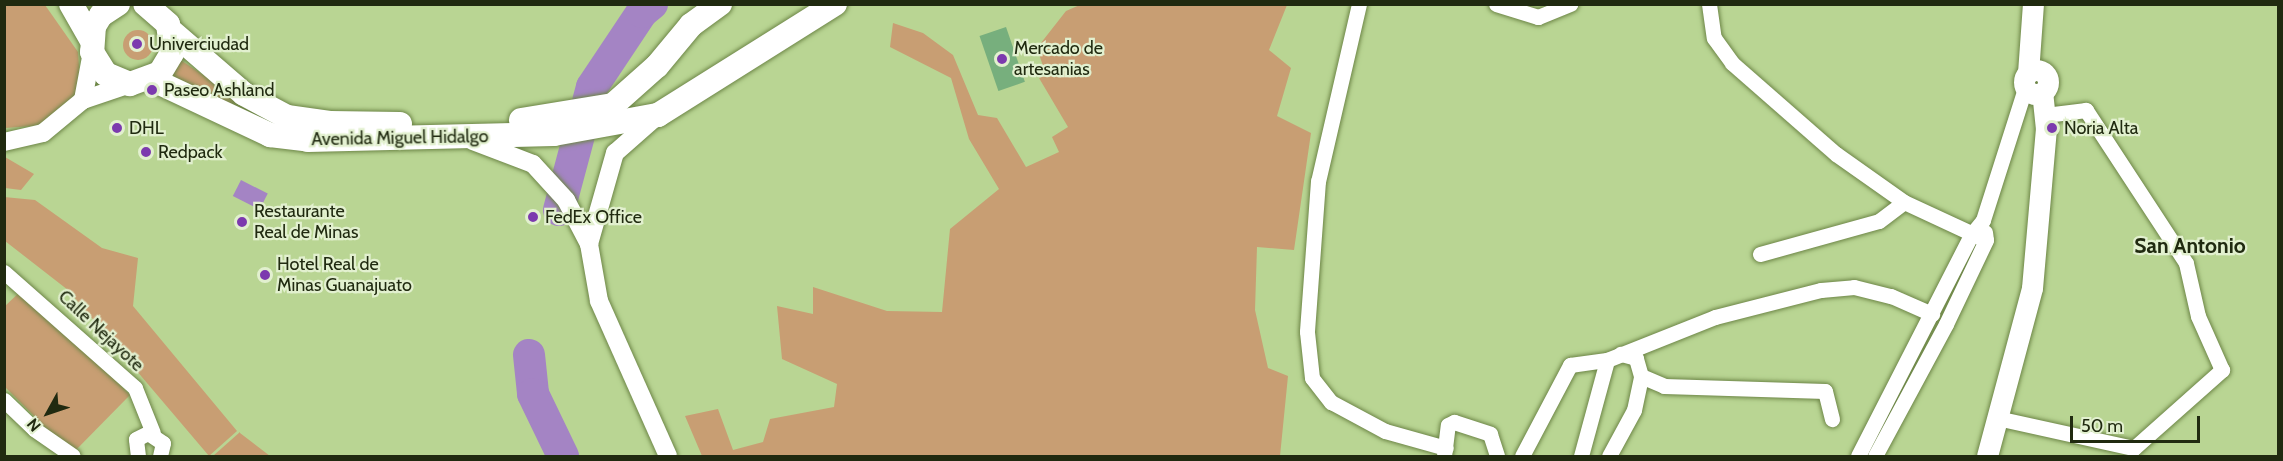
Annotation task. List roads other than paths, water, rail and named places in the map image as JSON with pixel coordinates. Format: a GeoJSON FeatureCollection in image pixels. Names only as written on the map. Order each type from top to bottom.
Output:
{"type":"FeatureCollection","features":[{"type":"Feature","properties":{"kind":"main road","name":"Avenida Miguel Hidalgo"},"geometry":{"type":"LineString","coordinates":[[71,4],[106,75],[141,82],[270,135],[326,141],[466,139],[553,126]]}},
{"type":"Feature","properties":{"kind":"main road"},"geometry":{"type":"LineString","coordinates":[[91,46],[101,15],[118,4]]}},
{"type":"Feature","properties":{"kind":"main road"},"geometry":{"type":"LineString","coordinates":[[616,115],[628,96],[689,29],[720,4]]}},
{"type":"Feature","properties":{"kind":"main road"},"geometry":{"type":"LineString","coordinates":[[553,126],[616,115],[658,116],[835,4]]}},
{"type":"Feature","properties":{"kind":"main road"},"geometry":{"type":"LineString","coordinates":[[1987,456],[2024,332],[2032,288],[2045,115],[2035,82],[2032,44],[2033,4]]}},
{"type":"Feature","properties":{"kind":"main road","name":"Avenida Miguel Hidalgo"},"geometry":{"type":"LineString","coordinates":[[147,5],[171,31],[244,94],[286,117],[306,122],[553,126]]}},
{"type":"Feature","properties":{"kind":"main road"},"geometry":{"type":"LineString","coordinates":[[141,82],[167,64],[171,31]]}},
{"type":"Feature","properties":{"kind":"street"},"geometry":{"type":"LineString","coordinates":[[1359,4],[1318,181],[1307,332],[1312,378],[1331,402],[1385,431],[1445,452],[1448,425],[1454,422],[1490,434],[1497,456]]}},
{"type":"Feature","properties":{"kind":"street"},"geometry":{"type":"LineString","coordinates":[[1496,4],[1538,17],[1571,4]]}},
{"type":"Feature","properties":{"kind":"street"},"geometry":{"type":"LineString","coordinates":[[1709,4],[1714,38],[1732,63],[1836,154],[1904,202],[1986,240]]}},
{"type":"Feature","properties":{"kind":"street"},"geometry":{"type":"LineString","coordinates":[[83,100],[91,46]]}},
{"type":"Feature","properties":{"kind":"street"},"geometry":{"type":"LineString","coordinates":[[4,142],[43,133],[83,100],[141,82]]}},
{"type":"Feature","properties":{"kind":"street"},"geometry":{"type":"LineString","coordinates":[[1858,456],[1971,235],[1983,220],[2035,82]]}},
{"type":"Feature","properties":{"kind":"street"},"geometry":{"type":"LineString","coordinates":[[1997,418],[2134,448],[2222,370],[2198,316],[2186,263],[2086,110],[2045,115]]}},
{"type":"Feature","properties":{"kind":"street"},"geometry":{"type":"LineString","coordinates":[[589,244],[615,153],[658,116]]}},
{"type":"Feature","properties":{"kind":"street"},"geometry":{"type":"LineString","coordinates":[[466,139],[533,164],[556,187],[589,244],[599,301],[668,456]]}},
{"type":"Feature","properties":{"kind":"street"},"geometry":{"type":"LineString","coordinates":[[1760,254],[1879,221],[1904,202]]}},
{"type":"Feature","properties":{"kind":"street"},"geometry":{"type":"LineString","coordinates":[[1875,456],[1986,240],[1983,220]]}},
{"type":"Feature","properties":{"kind":"street","name":"Calle Nejayote"},"geometry":{"type":"LineString","coordinates":[[4,272],[135,388],[153,433],[163,443],[160,456]]}},
{"type":"Feature","properties":{"kind":"street"},"geometry":{"type":"LineString","coordinates":[[1522,456],[1570,365],[1614,357],[1714,317],[1821,290],[1854,287],[1892,296],[1932,314]]}},
{"type":"Feature","properties":{"kind":"street"},"geometry":{"type":"LineString","coordinates":[[1609,456],[1634,410],[1641,376],[1636,358],[1614,357]]}},
{"type":"Feature","properties":{"kind":"street"},"geometry":{"type":"LineString","coordinates":[[1581,456],[1614,357]]}},
{"type":"Feature","properties":{"kind":"street"},"geometry":{"type":"LineString","coordinates":[[1641,376],[1664,386],[1825,391],[1832,419]]}},
{"type":"Feature","properties":{"kind":"street"},"geometry":{"type":"LineString","coordinates":[[4,400],[34,429],[73,456]]}},
{"type":"Feature","properties":{"kind":"street"},"geometry":{"type":"LineString","coordinates":[[138,456],[136,440],[153,433]]}},
{"type":"Feature","properties":{"kind":"waterway"},"geometry":{"type":"LineString","coordinates":[[559,210],[592,87],[642,12],[652,4]]}},
{"type":"Feature","properties":{"kind":"waterway"},"geometry":{"type":"LineString","coordinates":[[529,355],[533,394],[563,456]]}},
{"type":"Feature","properties":{"kind":"place","name":"Univerciudad"},"geometry":{"type":"Point","coordinates":[137,44]}},
{"type":"Feature","properties":{"kind":"place","name":"Mercado de artesanias"},"geometry":{"type":"Point","coordinates":[1002,59]}},
{"type":"Feature","properties":{"kind":"place","name":"Paseo Ashland"},"geometry":{"type":"Point","coordinates":[152,90]}},
{"type":"Feature","properties":{"kind":"place","name":"DHL"},"geometry":{"type":"Point","coordinates":[117,128]}},
{"type":"Feature","properties":{"kind":"place","name":"Noria Alta"},"geometry":{"type":"Point","coordinates":[2052,128]}},
{"type":"Feature","properties":{"kind":"place","name":"Redpack"},"geometry":{"type":"Point","coordinates":[146,152]}},
{"type":"Feature","properties":{"kind":"place","name":"FedEx Office"},"geometry":{"type":"Point","coordinates":[533,217]}},
{"type":"Feature","properties":{"kind":"place","name":"Restaurante Real de Minas"},"geometry":{"type":"Point","coordinates":[242,222]}},
{"type":"Feature","properties":{"kind":"place","name":"Hotel Real de Minas Guanajuato"},"geometry":{"type":"Point","coordinates":[265,275]}},
{"type":"Feature","properties":{"kind":"district","name":"San Antonio"},"geometry":{"type":"Point","coordinates":[2190,246]}}]}
